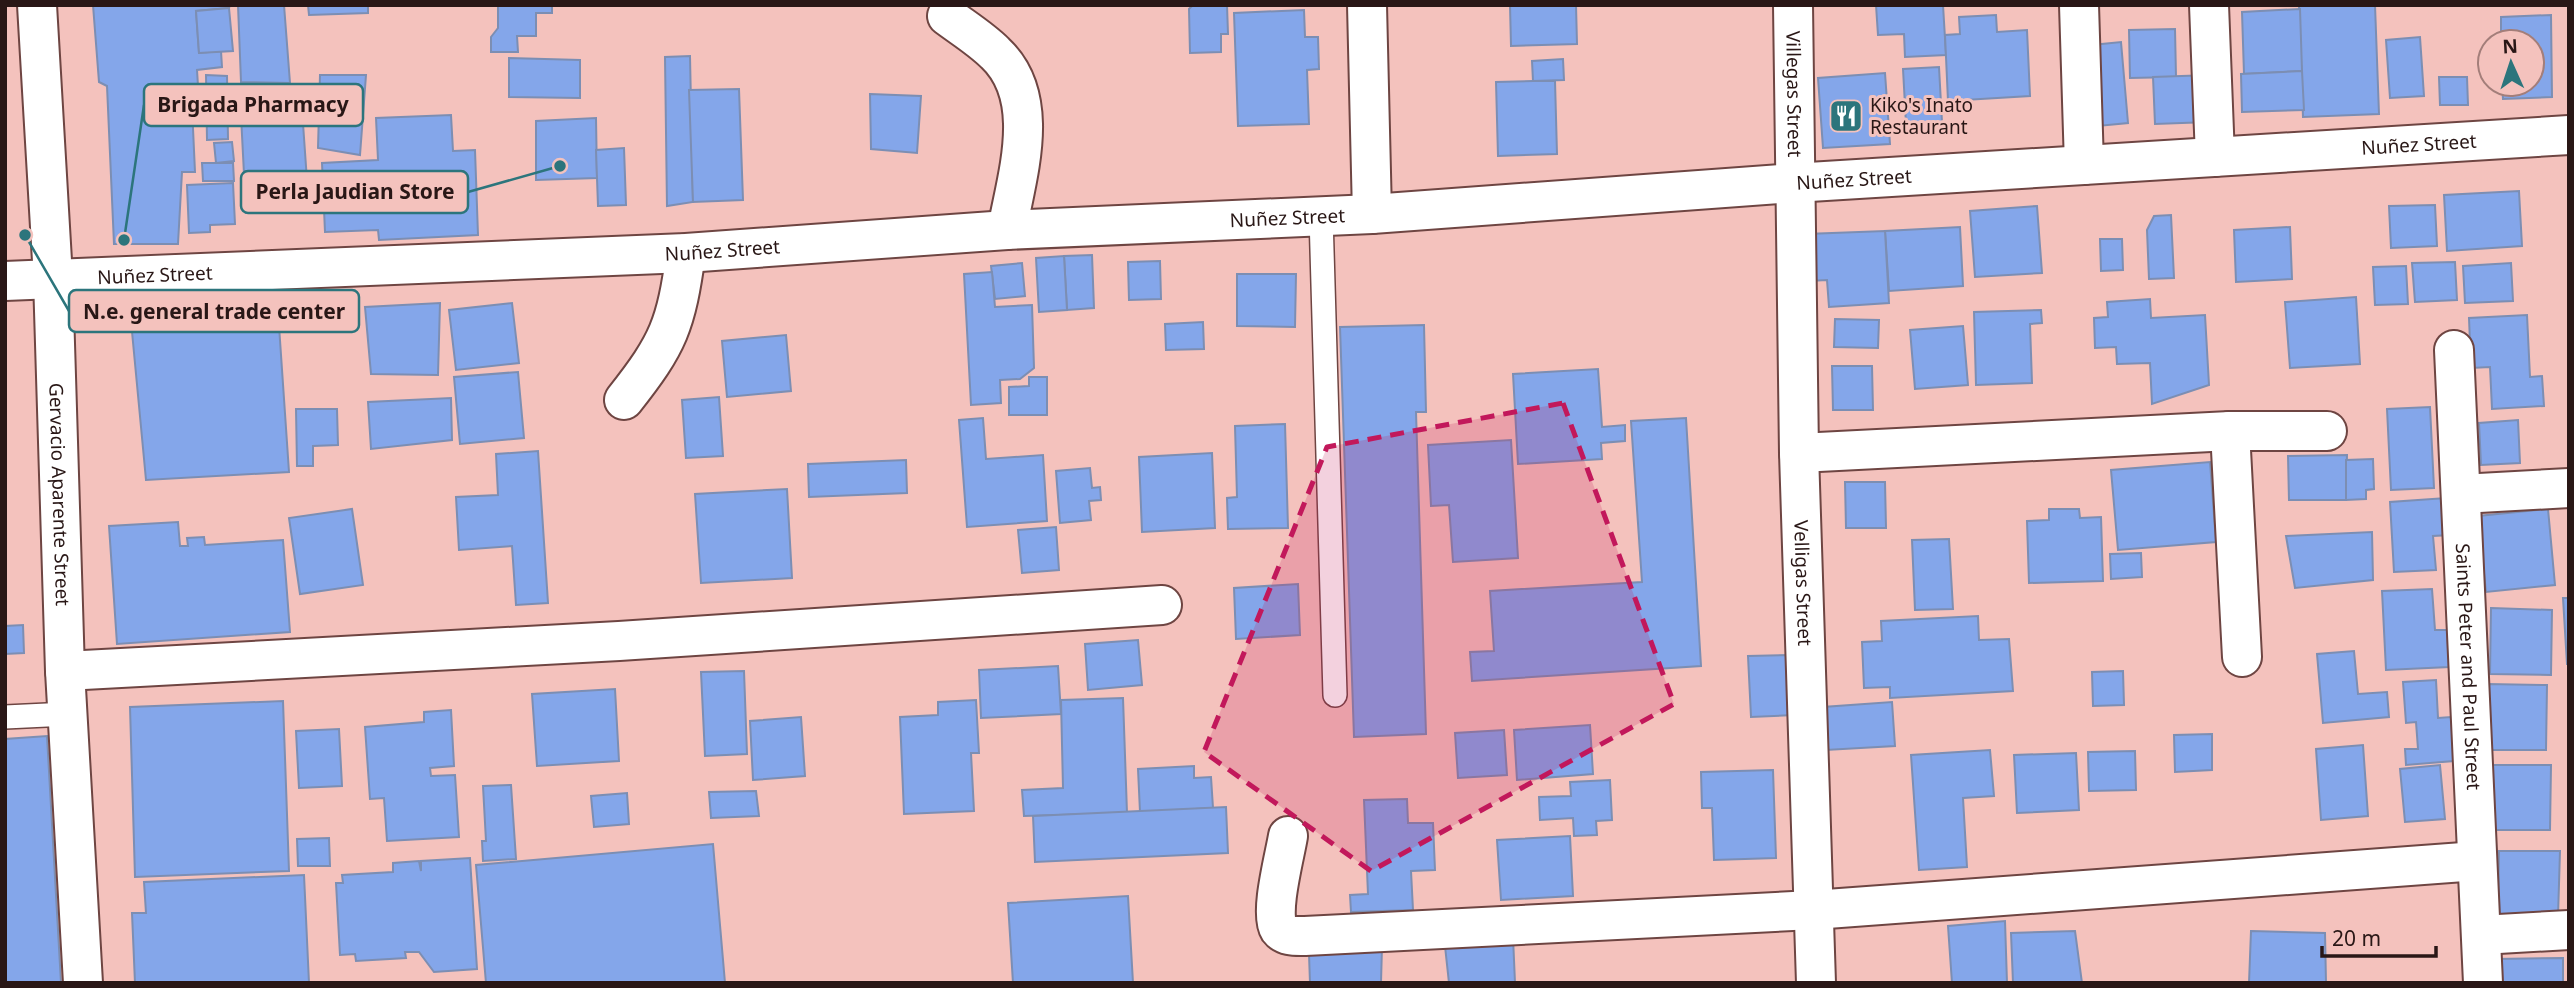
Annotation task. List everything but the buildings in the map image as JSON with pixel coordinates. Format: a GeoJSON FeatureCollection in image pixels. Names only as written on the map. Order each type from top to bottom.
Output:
{"type":"FeatureCollection","features":[{"type":"Feature","properties":{"kind":"street","name":"Gervacio Aparente Street"},"geometry":{"type":"LineString","coordinates":[[37,5],[53,278],[65,671],[83,983]]}},
{"type":"Feature","properties":{"kind":"street"},"geometry":{"type":"LineString","coordinates":[[1367,5],[1372,214]]}},
{"type":"Feature","properties":{"kind":"street","name":"Villegas Street"},"geometry":{"type":"LineString","coordinates":[[1793,5],[1793,183]]}},
{"type":"Feature","properties":{"kind":"street"},"geometry":{"type":"LineString","coordinates":[[2079,5],[2084,166]]}},
{"type":"Feature","properties":{"kind":"street"},"geometry":{"type":"LineString","coordinates":[[2209,5],[2215,157]]}},
{"type":"Feature","properties":{"kind":"street"},"geometry":{"type":"LineString","coordinates":[[947,16],[996,54],[1021,94],[1020,153],[1007,230]]}},
{"type":"Feature","properties":{"kind":"street","name":"Nuñez Street"},"geometry":{"type":"LineString","coordinates":[[5,281],[686,253],[1007,230],[1372,214],[1793,183],[2569,135]]}},
{"type":"Feature","properties":{"kind":"street","name":"Velligas Street"},"geometry":{"type":"LineString","coordinates":[[1793,183],[1815,983]]}},
{"type":"Feature","properties":{"kind":"street"},"geometry":{"type":"LineString","coordinates":[[624,400],[665,345],[678,307],[686,253]]}},
{"type":"Feature","properties":{"kind":"street","name":"Saints Peter and Paul Street"},"geometry":{"type":"LineString","coordinates":[[2454,350],[2483,983]]}},
{"type":"Feature","properties":{"kind":"street"},"geometry":{"type":"LineString","coordinates":[[2230,431],[2242,657]]}},
{"type":"Feature","properties":{"kind":"street"},"geometry":{"type":"LineString","coordinates":[[1799,453],[2230,431],[2327,431]]}},
{"type":"Feature","properties":{"kind":"street"},"geometry":{"type":"LineString","coordinates":[[2461,494],[2569,488]]}},
{"type":"Feature","properties":{"kind":"street"},"geometry":{"type":"LineString","coordinates":[[65,671],[619,641],[1162,605]]}},
{"type":"Feature","properties":{"kind":"street"},"geometry":{"type":"LineString","coordinates":[[1288,836],[1275,913],[1278,928],[1286,935],[1813,909],[2477,861]]}},
{"type":"Feature","properties":{"kind":"street"},"geometry":{"type":"LineString","coordinates":[[2481,935],[2569,930]]}},
{"type":"Feature","properties":{"kind":"lane"},"geometry":{"type":"LineString","coordinates":[[1321,216],[1335,695]]}},
{"type":"Feature","properties":{"kind":"lane"},"geometry":{"type":"LineString","coordinates":[[5,717],[68,715]]}},
{"type":"Feature","properties":{"kind":"highlighted area"},"geometry":{"type":"Polygon","coordinates":[[[1563,403],[1674,704],[1371,871],[1204,752],[1327,447],[1563,403]]]}},
{"type":"Feature","properties":{"kind":"place","name":"Kiko's Inato Restaurant"},"geometry":{"type":"Point","coordinates":[1846,116]}},
{"type":"Feature","properties":{"kind":"place","name":"Perla Jaudian Store"},"geometry":{"type":"Point","coordinates":[560,166]}},
{"type":"Feature","properties":{"kind":"place","name":"N.e. general trade center"},"geometry":{"type":"Point","coordinates":[25,235]}},
{"type":"Feature","properties":{"kind":"place","name":"Brigada Pharmacy"},"geometry":{"type":"Point","coordinates":[124,240]}}]}
